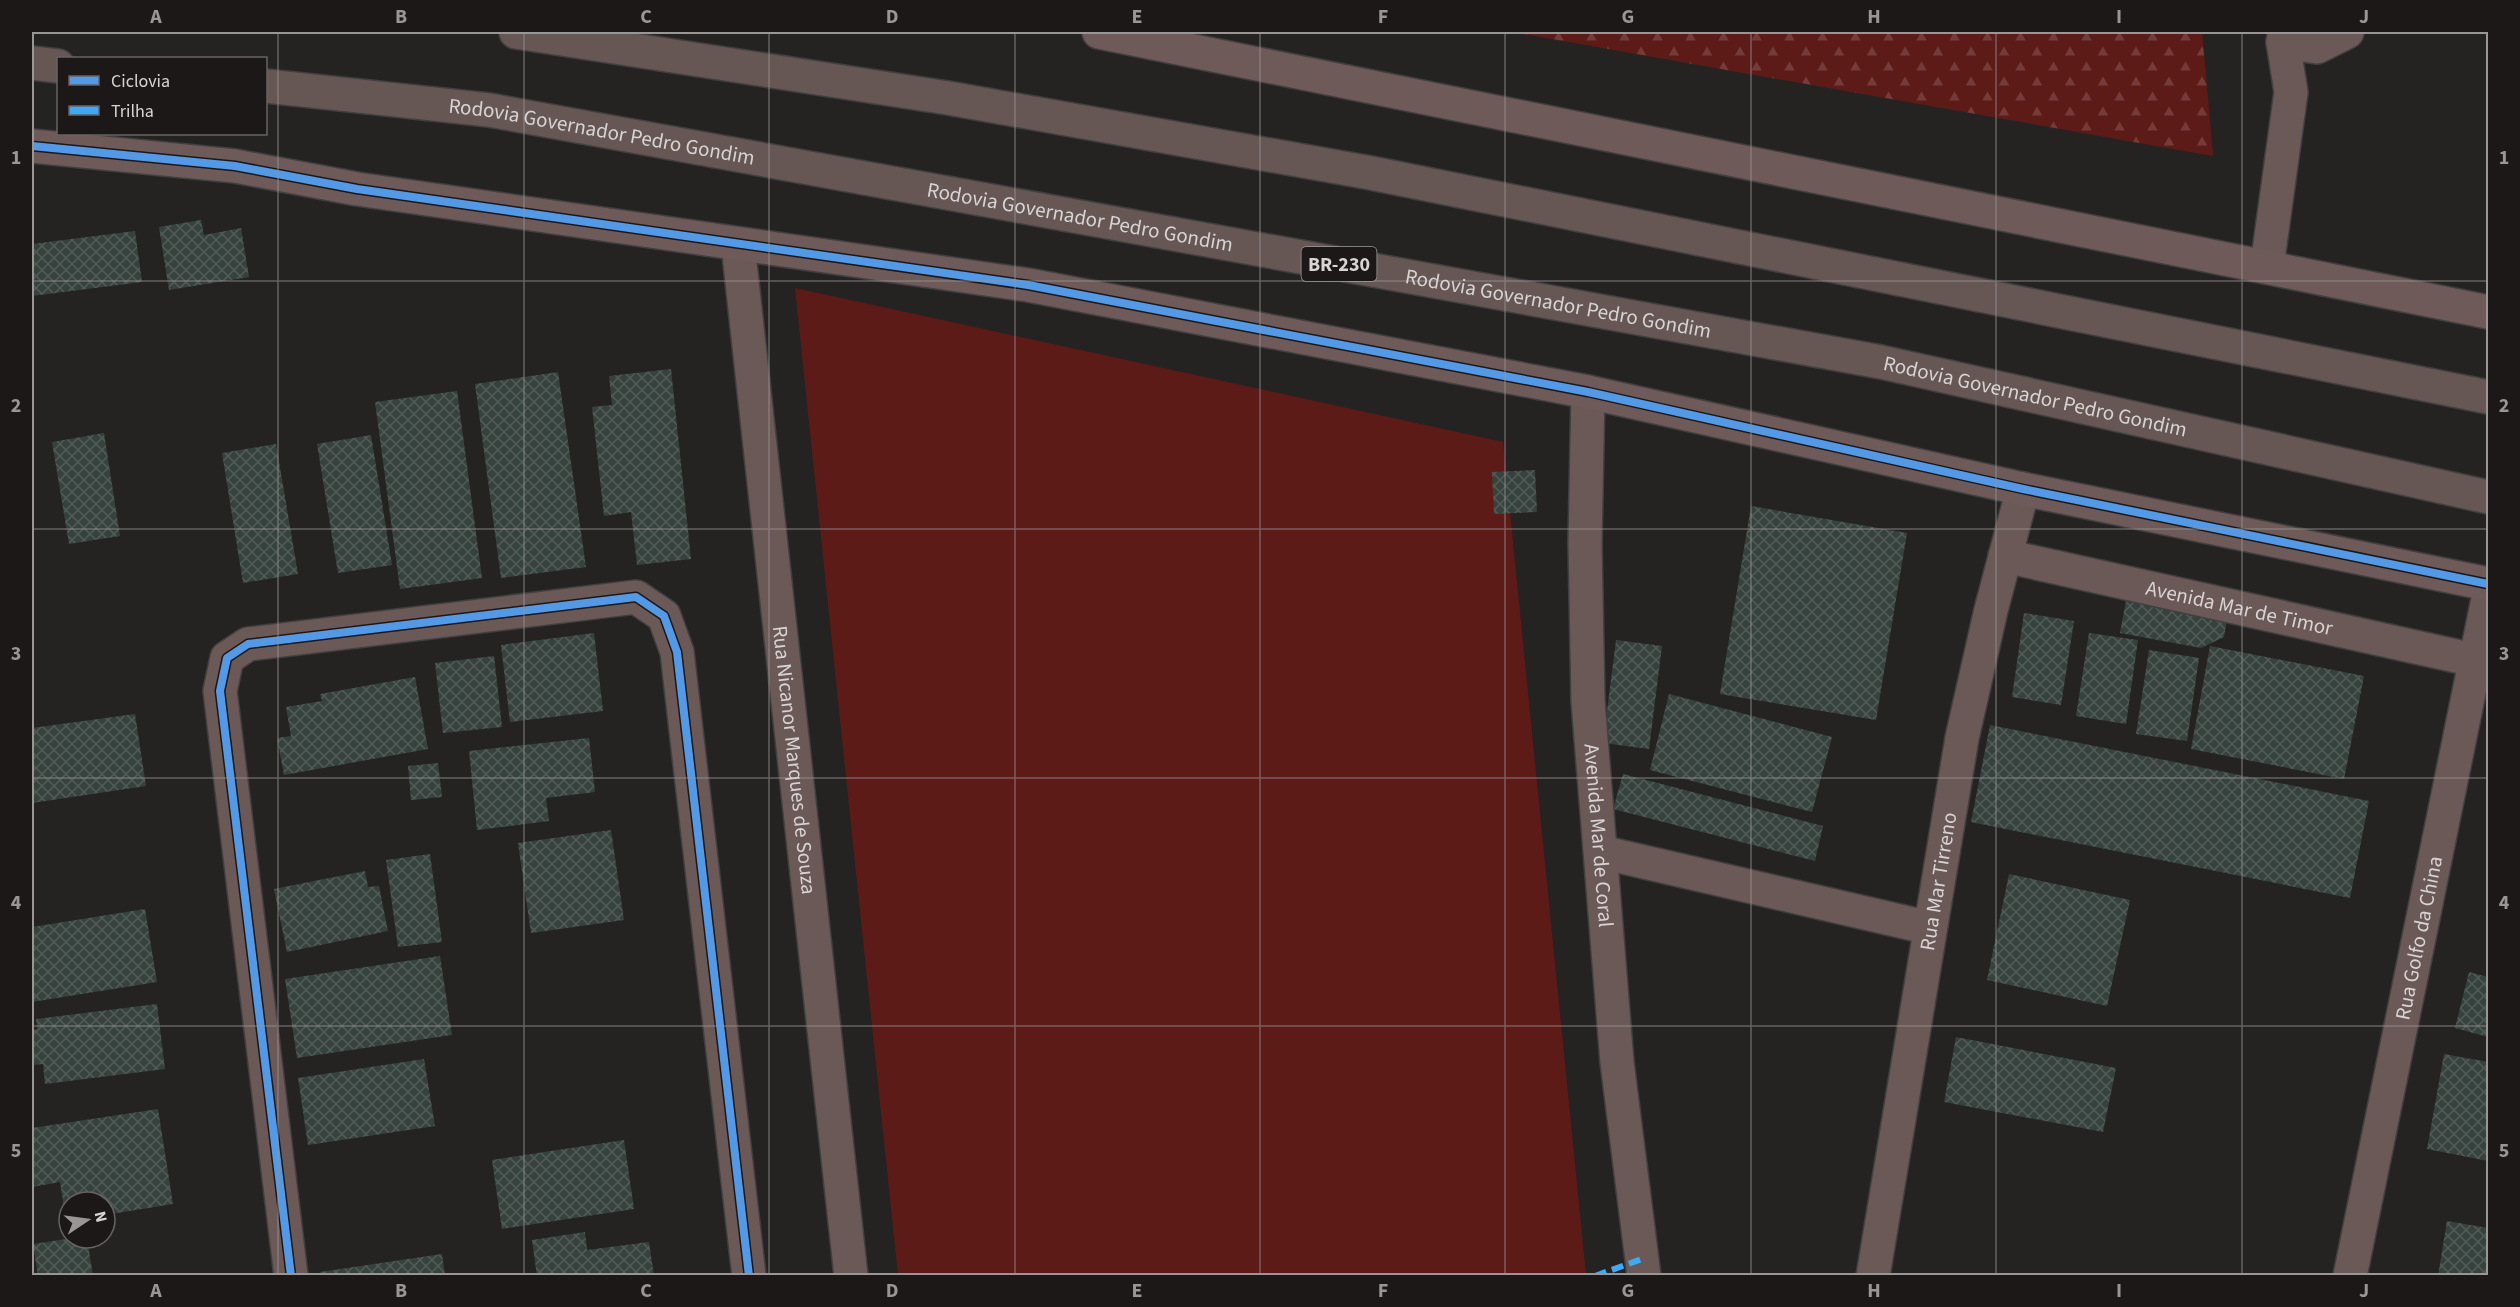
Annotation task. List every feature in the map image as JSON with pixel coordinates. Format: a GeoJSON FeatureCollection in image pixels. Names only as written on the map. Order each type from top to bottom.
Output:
{"type":"FeatureCollection","features":[{"type":"Feature","properties":{"kind":"highway"},"geometry":{"type":"LineString","coordinates":[[516,32],[948,98],[1371,173],[2488,398]]}},
{"type":"Feature","properties":{"kind":"highway"},"geometry":{"type":"LineString","coordinates":[[32,63],[57,66]]}},
{"type":"Feature","properties":{"kind":"highway","name":"Rodovia Governador Pedro Gondim"},"geometry":{"type":"LineString","coordinates":[[267,86],[489,110],[1870,360],[2407,481],[2488,497]]}},
{"type":"Feature","properties":{"kind":"street"},"geometry":{"type":"LineString","coordinates":[[1099,32],[2488,312]]}},
{"type":"Feature","properties":{"kind":"street"},"geometry":{"type":"LineString","coordinates":[[2267,266],[2291,92],[2284,37],[2319,39],[2347,32]]}},
{"type":"Feature","properties":{"kind":"street"},"geometry":{"type":"LineString","coordinates":[[2291,92],[2319,39]]}},
{"type":"Feature","properties":{"kind":"street"},"geometry":{"type":"LineString","coordinates":[[32,146],[235,166],[369,191],[1028,285],[1588,392],[2023,489],[2488,585]]}},
{"type":"Feature","properties":{"kind":"street","name":"Rua Nicanor Marques de Souza"},"geometry":{"type":"LineString","coordinates":[[738,245],[851,1275]]}},
{"type":"Feature","properties":{"kind":"street","name":"Avenida Mar de Coral"},"geometry":{"type":"LineString","coordinates":[[1588,392],[1585,543],[1588,701],[1617,1062],[1644,1275]]}},
{"type":"Feature","properties":{"kind":"street","name":"Rua Mar Tirreno"},"geometry":{"type":"LineString","coordinates":[[1873,1275],[1962,738],[2023,489]]}},
{"type":"Feature","properties":{"kind":"street","name":"Avenida Mar de Timor"},"geometry":{"type":"LineString","coordinates":[[2005,556],[2475,660]]}},
{"type":"Feature","properties":{"kind":"street"},"geometry":{"type":"LineString","coordinates":[[291,1275],[220,691],[227,658],[248,644],[636,597],[664,616],[677,651],[749,1275]]}},
{"type":"Feature","properties":{"kind":"street","name":"Rua Golfo da China"},"geometry":{"type":"LineString","coordinates":[[2350,1275],[2488,599]]}},
{"type":"Feature","properties":{"kind":"street"},"geometry":{"type":"LineString","coordinates":[[1601,852],[1930,928]]}},
{"type":"Feature","properties":{"kind":"green space"},"geometry":{"type":"Polygon","coordinates":[[[1512,32],[2202,32],[2213,156],[1512,32]]]}},
{"type":"Feature","properties":{"kind":"green space"},"geometry":{"type":"Polygon","coordinates":[[[795,288],[1503,442],[1586,1275],[898,1275],[795,288]]]}},
{"type":"Feature","properties":{"kind":"building"},"geometry":{"type":"Polygon","coordinates":[[[201,220],[204,235],[241,228],[249,277],[169,290],[159,227],[201,220]]]}},
{"type":"Feature","properties":{"kind":"building"},"geometry":{"type":"Polygon","coordinates":[[[135,231],[142,282],[32,296],[32,244],[135,231]]]}},
{"type":"Feature","properties":{"kind":"building"},"geometry":{"type":"Polygon","coordinates":[[[671,369],[691,559],[637,565],[631,512],[604,516],[592,407],[612,405],[609,376],[671,369]]]}},
{"type":"Feature","properties":{"kind":"building"},"geometry":{"type":"Polygon","coordinates":[[[558,372],[586,567],[501,578],[475,384],[558,372]]]}},
{"type":"Feature","properties":{"kind":"building"},"geometry":{"type":"Polygon","coordinates":[[[457,391],[482,578],[400,589],[375,402],[457,391]]]}},
{"type":"Feature","properties":{"kind":"building"},"geometry":{"type":"Polygon","coordinates":[[[104,433],[120,536],[69,544],[52,442],[104,433]]]}},
{"type":"Feature","properties":{"kind":"building"},"geometry":{"type":"Polygon","coordinates":[[[371,435],[392,565],[338,573],[317,444],[371,435]]]}},
{"type":"Feature","properties":{"kind":"building"},"geometry":{"type":"Polygon","coordinates":[[[276,444],[298,574],[243,583],[222,453],[276,444]]]}},
{"type":"Feature","properties":{"kind":"building"},"geometry":{"type":"Polygon","coordinates":[[[1535,470],[1537,512],[1494,514],[1492,472],[1535,470]]]}},
{"type":"Feature","properties":{"kind":"building"},"geometry":{"type":"Polygon","coordinates":[[[1751,506],[1907,533],[1876,720],[1720,694],[1751,506]]]}},
{"type":"Feature","properties":{"kind":"building"},"geometry":{"type":"Polygon","coordinates":[[[2126,600],[2227,619],[2224,637],[2201,648],[2120,633],[2126,600]]]}},
{"type":"Feature","properties":{"kind":"building"},"geometry":{"type":"Polygon","coordinates":[[[2024,613],[2074,621],[2061,705],[2012,697],[2024,613]]]}},
{"type":"Feature","properties":{"kind":"building"},"geometry":{"type":"Polygon","coordinates":[[[594,633],[603,711],[510,722],[501,645],[594,633]]]}},
{"type":"Feature","properties":{"kind":"building"},"geometry":{"type":"Polygon","coordinates":[[[2089,633],[2138,640],[2126,724],[2076,716],[2089,633]]]}},
{"type":"Feature","properties":{"kind":"building"},"geometry":{"type":"Polygon","coordinates":[[[1616,640],[1662,646],[1649,749],[1603,743],[1616,640]]]}},
{"type":"Feature","properties":{"kind":"building"},"geometry":{"type":"Polygon","coordinates":[[[2210,646],[2364,676],[2344,779],[2191,749],[2210,646]]]}},
{"type":"Feature","properties":{"kind":"building"},"geometry":{"type":"Polygon","coordinates":[[[2149,650],[2199,658],[2187,741],[2136,734],[2149,650]]]}},
{"type":"Feature","properties":{"kind":"building"},"geometry":{"type":"Polygon","coordinates":[[[494,656],[502,727],[443,733],[435,663],[494,656]]]}},
{"type":"Feature","properties":{"kind":"building"},"geometry":{"type":"Polygon","coordinates":[[[415,677],[428,749],[284,775],[277,738],[291,736],[286,707],[322,701],[320,694],[415,677]]]}},
{"type":"Feature","properties":{"kind":"building"},"geometry":{"type":"Polygon","coordinates":[[[1669,694],[1832,737],[1812,812],[1650,770],[1669,694]]]}},
{"type":"Feature","properties":{"kind":"building"},"geometry":{"type":"Polygon","coordinates":[[[135,714],[146,786],[32,803],[32,728],[135,714]]]}},
{"type":"Feature","properties":{"kind":"building"},"geometry":{"type":"Polygon","coordinates":[[[1990,725],[2369,801],[2350,898],[1971,822],[1990,725]]]}},
{"type":"Feature","properties":{"kind":"building"},"geometry":{"type":"Polygon","coordinates":[[[589,738],[595,792],[546,798],[549,821],[477,830],[469,751],[589,738]]]}},
{"type":"Feature","properties":{"kind":"building"},"geometry":{"type":"Polygon","coordinates":[[[438,763],[442,797],[411,800],[408,766],[438,763]]]}},
{"type":"Feature","properties":{"kind":"building"},"geometry":{"type":"Polygon","coordinates":[[[1623,774],[1823,826],[1815,861],[1613,809],[1623,774]]]}},
{"type":"Feature","properties":{"kind":"building"},"geometry":{"type":"Polygon","coordinates":[[[611,830],[624,920],[531,933],[518,843],[611,830]]]}},
{"type":"Feature","properties":{"kind":"building"},"geometry":{"type":"Polygon","coordinates":[[[430,854],[442,942],[398,947],[386,860],[430,854]]]}},
{"type":"Feature","properties":{"kind":"building"},"geometry":{"type":"Polygon","coordinates":[[[365,871],[368,887],[379,886],[388,931],[287,952],[274,889],[365,871]]]}},
{"type":"Feature","properties":{"kind":"building"},"geometry":{"type":"Polygon","coordinates":[[[2009,874],[2130,900],[2107,1006],[1987,980],[2009,874]]]}},
{"type":"Feature","properties":{"kind":"building"},"geometry":{"type":"Polygon","coordinates":[[[145,909],[157,982],[32,1002],[32,927],[145,909]]]}},
{"type":"Feature","properties":{"kind":"building"},"geometry":{"type":"Polygon","coordinates":[[[440,956],[452,1035],[297,1058],[285,979],[440,956]]]}},
{"type":"Feature","properties":{"kind":"building"},"geometry":{"type":"Polygon","coordinates":[[[2469,972],[2488,977],[2488,1037],[2455,1028],[2469,972]]]}},
{"type":"Feature","properties":{"kind":"building"},"geometry":{"type":"Polygon","coordinates":[[[157,1004],[165,1069],[45,1084],[43,1064],[32,1065],[32,1030],[37,1029],[36,1019],[157,1004]]]}},
{"type":"Feature","properties":{"kind":"building"},"geometry":{"type":"Polygon","coordinates":[[[1956,1037],[2116,1068],[2103,1132],[1944,1102],[1956,1037]]]}},
{"type":"Feature","properties":{"kind":"building"},"geometry":{"type":"Polygon","coordinates":[[[2444,1054],[2488,1062],[2488,1161],[2427,1149],[2444,1054]]]}},
{"type":"Feature","properties":{"kind":"building"},"geometry":{"type":"Polygon","coordinates":[[[424,1059],[435,1126],[308,1145],[298,1078],[424,1059]]]}},
{"type":"Feature","properties":{"kind":"building"},"geometry":{"type":"Polygon","coordinates":[[[158,1109],[173,1204],[117,1213],[117,1190],[61,1190],[60,1182],[32,1187],[32,1128],[158,1109]]]}},
{"type":"Feature","properties":{"kind":"building"},"geometry":{"type":"Polygon","coordinates":[[[624,1140],[634,1209],[502,1229],[492,1160],[624,1140]]]}},
{"type":"Feature","properties":{"kind":"building"},"geometry":{"type":"Polygon","coordinates":[[[2447,1221],[2488,1228],[2488,1276],[2438,1276],[2447,1221]]]}},
{"type":"Feature","properties":{"kind":"building"},"geometry":{"type":"Polygon","coordinates":[[[585,1232],[587,1250],[649,1242],[654,1276],[537,1276],[532,1240],[585,1232]]]}},
{"type":"Feature","properties":{"kind":"building"},"geometry":{"type":"Polygon","coordinates":[[[57,1240],[57,1250],[89,1250],[93,1276],[38,1276],[33,1244],[57,1240]]]}},
{"type":"Feature","properties":{"kind":"building"},"geometry":{"type":"Polygon","coordinates":[[[442,1254],[445,1276],[320,1276],[320,1272],[442,1254]]]}},
{"type":"Feature","properties":{"kind":"marked path"},"geometry":{"type":"LineString","coordinates":[[1595,1276],[1642,1259]]}},
{"type":"Feature","properties":{"kind":"cycle path"},"geometry":{"type":"LineString","coordinates":[[32,146],[235,166],[357,189],[1028,285],[1588,392],[2023,489],[2488,584]]}},
{"type":"Feature","properties":{"kind":"cycle path"},"geometry":{"type":"LineString","coordinates":[[291,1276],[220,691],[227,658],[248,644],[636,597],[664,616],[677,652],[749,1276]]}}]}
